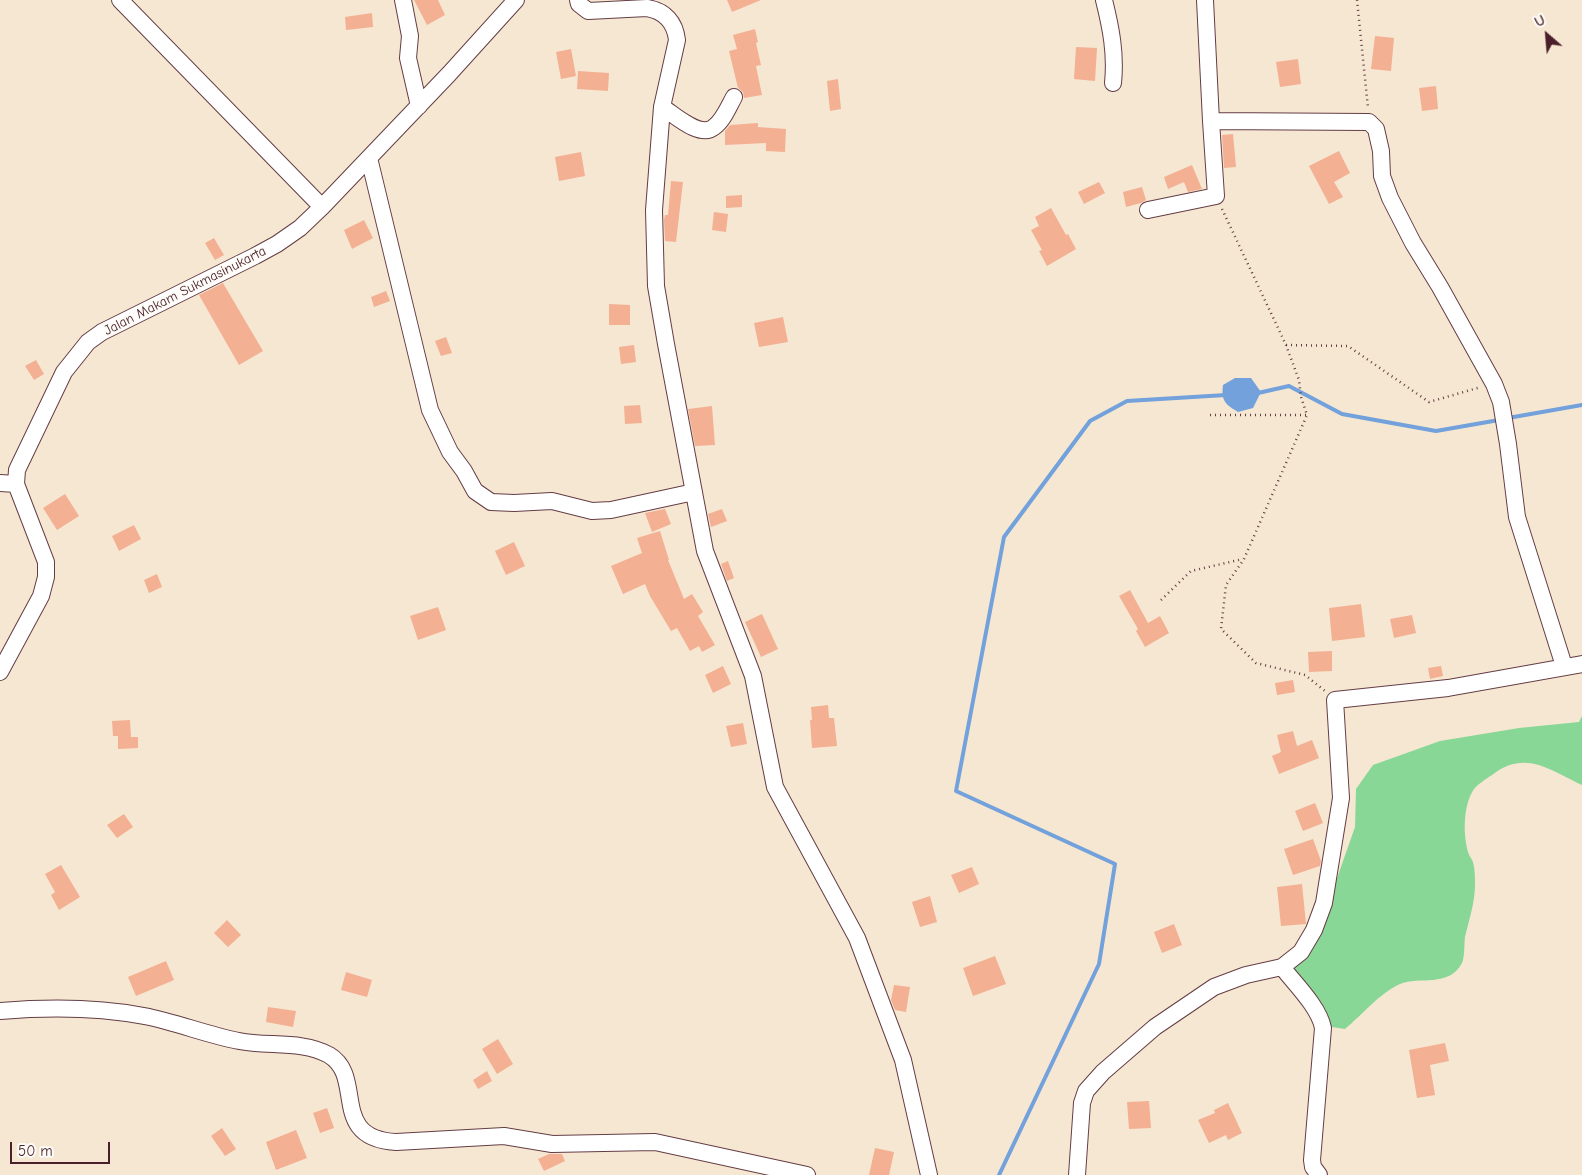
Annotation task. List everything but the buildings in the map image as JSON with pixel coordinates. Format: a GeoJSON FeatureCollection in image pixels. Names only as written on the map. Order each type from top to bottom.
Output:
{"type":"FeatureCollection","features":[{"type":"Feature","properties":{"kind":"street"},"geometry":{"type":"LineString","coordinates":[[120,0],[322,207]]}},
{"type":"Feature","properties":{"kind":"street"},"geometry":{"type":"LineString","coordinates":[[403,0],[410,36],[408,58],[419,106]]}},
{"type":"Feature","properties":{"kind":"street","name":"Jalan Makam Sukmasinukarta"},"geometry":{"type":"LineString","coordinates":[[0,672],[41,596],[46,577],[46,562],[8,484],[17,470],[64,372],[88,342],[102,332],[277,244],[300,228],[419,106],[516,0]]}},
{"type":"Feature","properties":{"kind":"street"},"geometry":{"type":"LineString","coordinates":[[578,0],[579,4],[588,11],[647,8],[657,10],[671,21],[676,30],[677,40],[662,107],[654,210],[656,286],[704,551],[753,676],[775,787],[857,938],[903,1060],[929,1175]]}},
{"type":"Feature","properties":{"kind":"street"},"geometry":{"type":"LineString","coordinates":[[1104,0],[1110,22],[1115,62],[1113,83]]}},
{"type":"Feature","properties":{"kind":"street"},"geometry":{"type":"LineString","coordinates":[[1148,210],[1216,196],[1210,121],[1205,0]]}},
{"type":"Feature","properties":{"kind":"street"},"geometry":{"type":"LineString","coordinates":[[662,107],[697,130],[709,130],[716,126],[734,97]]}},
{"type":"Feature","properties":{"kind":"street"},"geometry":{"type":"LineString","coordinates":[[1210,121],[1369,122],[1376,129],[1381,151],[1382,176],[1390,198],[1413,243],[1494,384],[1501,402],[1517,517],[1564,666]]}},
{"type":"Feature","properties":{"kind":"street"},"geometry":{"type":"LineString","coordinates":[[369,158],[430,410],[450,452],[464,471],[475,491],[491,502],[552,501],[592,511],[611,510],[694,492]]}},
{"type":"Feature","properties":{"kind":"street"},"geometry":{"type":"LineString","coordinates":[[1077,1175],[1082,1103],[1086,1091],[1102,1072],[1155,1027],[1214,987],[1230,980],[1282,968],[1301,952],[1307,942],[1324,903],[1341,798],[1335,700],[1448,688],[1582,664]]}},
{"type":"Feature","properties":{"kind":"street"},"geometry":{"type":"LineString","coordinates":[[1282,968],[1317,1012],[1323,1028],[1312,1160],[1313,1167],[1319,1175]]}},
{"type":"Feature","properties":{"kind":"street"},"geometry":{"type":"LineString","coordinates":[[0,1011],[35,1008],[102,1010],[145,1016],[241,1042],[307,1047],[323,1052],[332,1057],[344,1073],[354,1117],[362,1130],[372,1138],[382,1141],[396,1142],[504,1136],[552,1144],[655,1142],[807,1175]]}},
{"type":"Feature","properties":{"kind":"path"},"geometry":{"type":"LineString","coordinates":[[1357,0],[1369,122]]}},
{"type":"Feature","properties":{"kind":"path"},"geometry":{"type":"LineString","coordinates":[[1216,196],[1286,344],[1299,380],[1301,397],[1307,415],[1244,559],[1226,585],[1221,629],[1256,663],[1305,675],[1335,700]]}},
{"type":"Feature","properties":{"kind":"path"},"geometry":{"type":"LineString","coordinates":[[1286,344],[1348,346],[1429,402],[1494,384]]}},
{"type":"Feature","properties":{"kind":"path"},"geometry":{"type":"LineString","coordinates":[[1210,415],[1307,415]]}},
{"type":"Feature","properties":{"kind":"path"},"geometry":{"type":"LineString","coordinates":[[1161,600],[1191,571],[1244,559]]}},
{"type":"Feature","properties":{"kind":"green space"},"geometry":{"type":"Polygon","coordinates":[[[1582,716],[1582,785],[1548,768],[1527,763],[1515,763],[1504,767],[1482,782],[1474,789],[1470,796],[1466,811],[1465,837],[1468,852],[1473,862],[1475,891],[1465,937],[1463,960],[1456,971],[1442,979],[1400,984],[1379,998],[1345,1029],[1332,1027],[1292,969],[1323,918],[1355,827],[1356,789],[1373,765],[1440,741],[1519,728],[1579,722],[1582,716]]]}},
{"type":"Feature","properties":{"kind":"water"},"geometry":{"type":"Polygon","coordinates":[[[1235,378],[1251,378],[1261,392],[1253,408],[1238,412],[1225,402],[1223,398],[1223,385],[1235,378]]]}},
{"type":"Feature","properties":{"kind":"waterway"},"geometry":{"type":"LineString","coordinates":[[1258,393],[1289,386],[1342,414],[1436,431],[1499,420]]}},
{"type":"Feature","properties":{"kind":"waterway"},"geometry":{"type":"LineString","coordinates":[[999,1175],[1099,964],[1115,864],[956,791],[1004,537],[1090,421],[1127,401],[1226,395]]}},
{"type":"Feature","properties":{"kind":"waterway"},"geometry":{"type":"LineString","coordinates":[[1508,418],[1582,405]]}}]}
